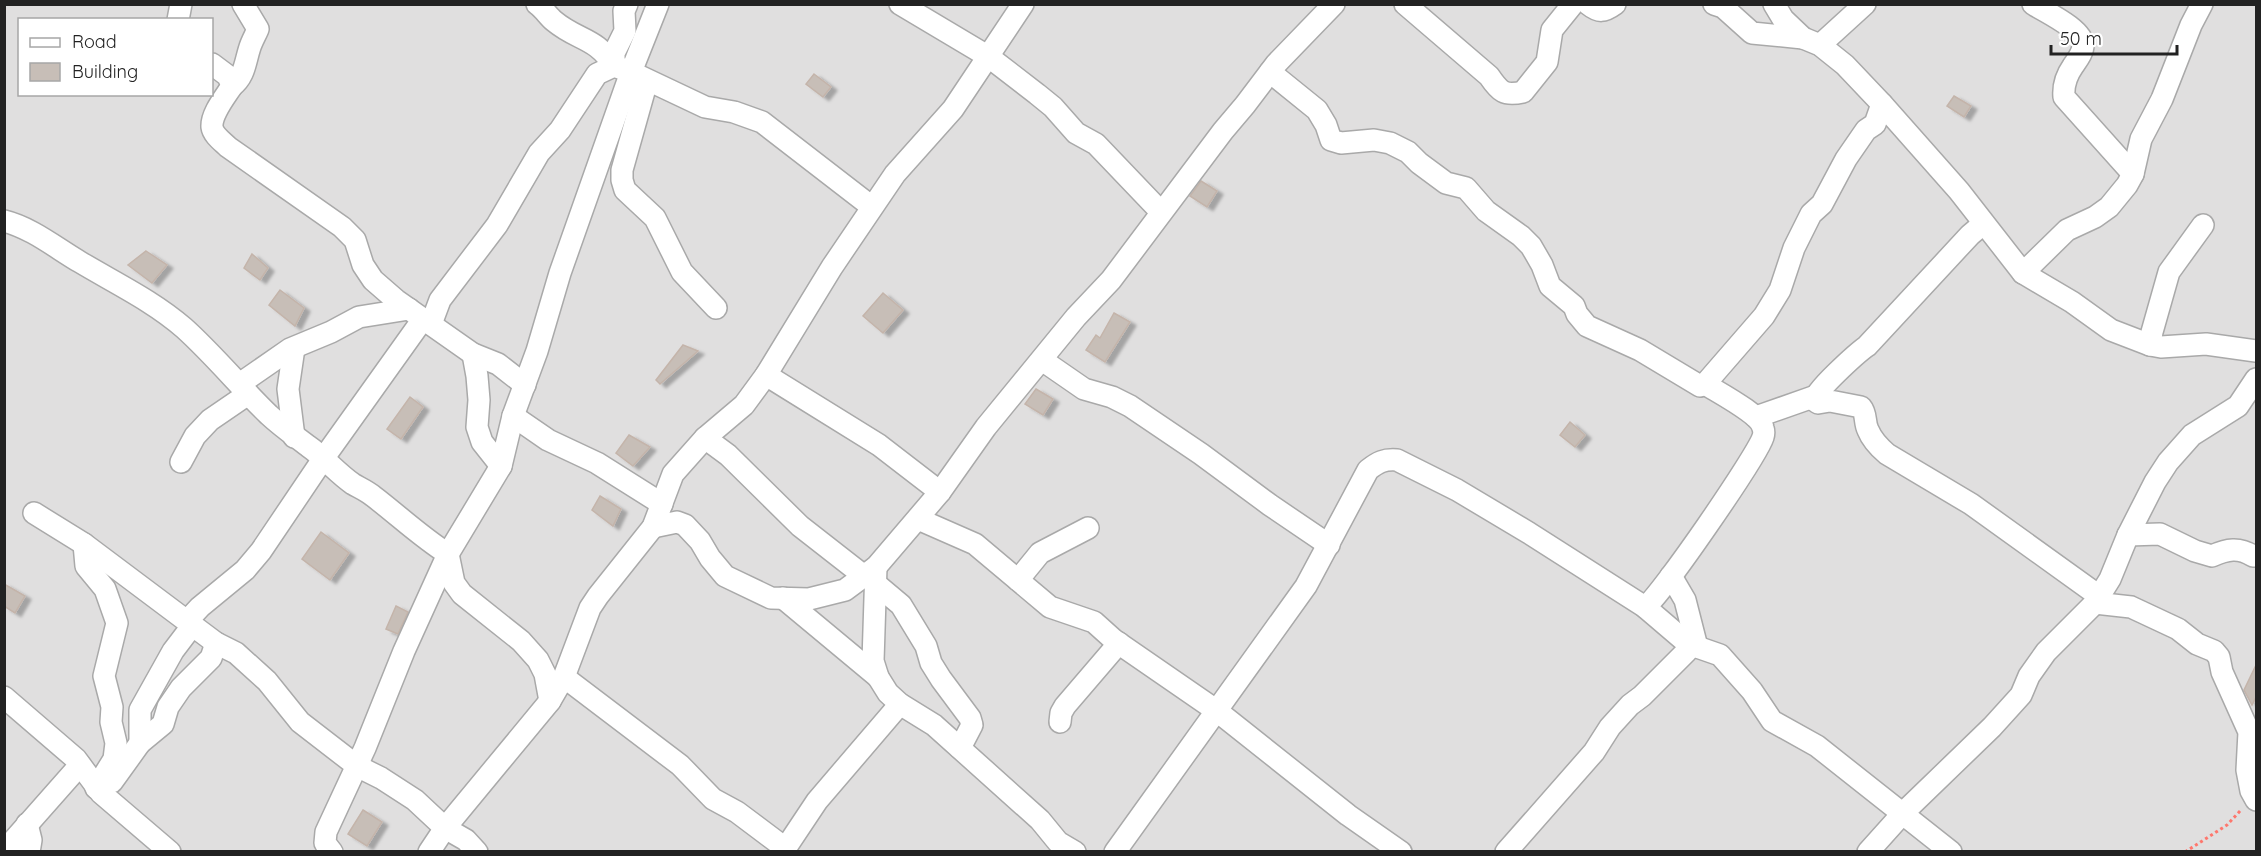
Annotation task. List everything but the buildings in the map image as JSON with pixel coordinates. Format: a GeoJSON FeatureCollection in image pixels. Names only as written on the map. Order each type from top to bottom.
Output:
{"type":"FeatureCollection","features":[{"type":"Feature","properties":{"kind":"street"},"geometry":{"type":"LineString","coordinates":[[243,4],[258,29],[243,72],[216,113],[212,127],[215,135],[228,147],[342,227],[355,240],[363,265],[373,280],[473,354],[498,364],[525,385]]}},
{"type":"Feature","properties":{"kind":"street"},"geometry":{"type":"LineString","coordinates":[[537,4],[553,20],[575,36],[594,43],[631,73],[705,107],[734,112],[762,122],[872,207]]}},
{"type":"Feature","properties":{"kind":"street"},"geometry":{"type":"LineString","coordinates":[[627,4],[624,11],[625,31],[614,53],[631,73],[621,180],[625,190],[655,218],[682,272],[716,308]]}},
{"type":"Feature","properties":{"kind":"street"},"geometry":{"type":"LineString","coordinates":[[900,4],[989,57],[1053,107],[1076,133],[1096,144],[1161,212]]}},
{"type":"Feature","properties":{"kind":"street"},"geometry":{"type":"LineString","coordinates":[[429,852],[445,828],[550,701],[564,677],[590,608],[652,527],[673,474],[705,438],[744,405],[766,375],[825,277],[872,207],[895,174],[953,109],[1023,4]]}},
{"type":"Feature","properties":{"kind":"street"},"geometry":{"type":"LineString","coordinates":[[652,527],[677,522],[685,525],[700,541],[725,576],[771,598],[809,599],[844,591],[872,576],[940,492],[986,427],[1076,317],[1111,280],[1270,72],[1334,4]]}},
{"type":"Feature","properties":{"kind":"street"},"geometry":{"type":"LineString","coordinates":[[1405,4],[1489,76],[1498,89],[1506,93],[1523,92],[1546,62],[1552,30],[1573,4]]}},
{"type":"Feature","properties":{"kind":"street"},"geometry":{"type":"LineString","coordinates":[[1588,4],[1598,11],[1605,11],[1615,4]]}},
{"type":"Feature","properties":{"kind":"street"},"geometry":{"type":"LineString","coordinates":[[1714,4],[1723,7],[1752,33],[1812,41],[1865,4]]}},
{"type":"Feature","properties":{"kind":"street"},"geometry":{"type":"LineString","coordinates":[[1774,4],[1783,19],[1845,65],[1882,104],[1959,191],[2023,273],[2072,302],[2111,330],[2150,345],[2170,347],[2206,344],[2256,351]]}},
{"type":"Feature","properties":{"kind":"street"},"geometry":{"type":"LineString","coordinates":[[2032,4],[2072,28],[2083,41],[2083,48],[2063,88],[2064,97],[2133,174]]}},
{"type":"Feature","properties":{"kind":"street"},"geometry":{"type":"LineString","coordinates":[[2023,273],[2067,231],[2109,207],[2133,174],[2141,139],[2162,99],[2191,25],[2202,4]]}},
{"type":"Feature","properties":{"kind":"street"},"geometry":{"type":"LineString","coordinates":[[332,852],[325,843],[326,832],[357,766],[404,651],[448,554],[501,466],[513,416],[560,273],[631,73],[650,7]]}},
{"type":"Feature","properties":{"kind":"street"},"geometry":{"type":"LineString","coordinates":[[213,65],[228,76],[232,86]]}},
{"type":"Feature","properties":{"kind":"street"},"geometry":{"type":"LineString","coordinates":[[1270,72],[1317,110],[1326,125],[1331,140],[1341,143],[1374,140],[1390,142],[1408,152],[1446,183],[1466,188],[1486,211],[1531,246],[1542,264],[1550,286],[1574,306],[1577,314],[1587,326],[1640,350],[1695,385],[1705,384],[1756,417],[1763,427],[1763,438],[1745,469],[1671,576],[1645,607]]}},
{"type":"Feature","properties":{"kind":"street"},"geometry":{"type":"LineString","coordinates":[[140,743],[140,710],[172,651],[200,607],[245,570],[283,521],[421,317],[440,300],[497,225],[539,153],[560,130],[597,74],[631,73]]}},
{"type":"Feature","properties":{"kind":"street"},"geometry":{"type":"LineString","coordinates":[[1705,384],[1769,307],[1780,290],[1794,248],[1811,214],[1822,204],[1846,159],[1866,130],[1875,124],[1882,104]]}},
{"type":"Feature","properties":{"kind":"street"},"geometry":{"type":"LineString","coordinates":[[4,221],[13,223],[45,240],[156,306],[184,328],[294,437],[448,554],[454,583],[462,594],[521,641],[538,660],[545,674],[550,701]]}},
{"type":"Feature","properties":{"kind":"street"},"geometry":{"type":"LineString","coordinates":[[1756,417],[1813,397],[1850,358],[1867,346],[1970,235],[1983,224]]}},
{"type":"Feature","properties":{"kind":"street"},"geometry":{"type":"LineString","coordinates":[[2150,345],[2169,272],[2203,225]]}},
{"type":"Feature","properties":{"kind":"street"},"geometry":{"type":"LineString","coordinates":[[181,462],[195,436],[210,420],[294,348],[331,332],[359,316],[421,317]]}},
{"type":"Feature","properties":{"kind":"street"},"geometry":{"type":"LineString","coordinates":[[294,348],[288,389],[294,437]]}},
{"type":"Feature","properties":{"kind":"street"},"geometry":{"type":"LineString","coordinates":[[473,354],[478,384],[477,428],[482,442],[501,466]]}},
{"type":"Feature","properties":{"kind":"street"},"geometry":{"type":"LineString","coordinates":[[1042,360],[1084,389],[1112,397],[1150,419],[1329,545]]}},
{"type":"Feature","properties":{"kind":"street"},"geometry":{"type":"LineString","coordinates":[[766,375],[879,445],[940,492]]}},
{"type":"Feature","properties":{"kind":"street"},"geometry":{"type":"LineString","coordinates":[[1868,852],[1903,813],[1992,727],[2021,695],[2029,676],[2046,652],[2101,593],[2155,482],[2168,462],[2192,435],[2238,406],[2256,380]]}},
{"type":"Feature","properties":{"kind":"street"},"geometry":{"type":"LineString","coordinates":[[1813,397],[1818,403],[1830,401],[1861,407],[1865,414],[1867,429],[1879,447],[1887,454],[1971,504],[2101,593],[2178,629],[2197,644],[2214,651],[2219,657],[2222,672],[2249,732],[2247,770],[2254,796]]}},
{"type":"Feature","properties":{"kind":"street"},"geometry":{"type":"LineString","coordinates":[[513,416],[548,440],[597,463],[662,504]]}},
{"type":"Feature","properties":{"kind":"street"},"geometry":{"type":"LineString","coordinates":[[705,438],[728,456],[800,526],[872,576],[901,605],[926,646],[931,663],[941,680],[970,718],[972,725],[960,748]]}},
{"type":"Feature","properties":{"kind":"street"},"geometry":{"type":"LineString","coordinates":[[1115,852],[1306,586],[1368,470],[1378,462],[1387,459],[1397,460],[1457,490],[1645,607],[1692,647],[1720,655],[1752,691],[1772,721],[1817,746],[1951,852]]}},
{"type":"Feature","properties":{"kind":"street"},"geometry":{"type":"LineString","coordinates":[[34,513],[84,544],[216,643],[236,653],[267,681],[300,722],[357,766],[415,800],[445,828],[466,840],[477,852]]}},
{"type":"Feature","properties":{"kind":"street"},"geometry":{"type":"LineString","coordinates":[[918,519],[975,544],[1050,607],[1094,622],[1119,643],[1217,711],[1348,815],[1401,852]]}},
{"type":"Feature","properties":{"kind":"street"},"geometry":{"type":"LineString","coordinates":[[1018,580],[1040,553],[1088,528]]}},
{"type":"Feature","properties":{"kind":"street"},"geometry":{"type":"LineString","coordinates":[[2128,535],[2160,534],[2195,551],[2212,556],[2224,550],[2242,549],[2253,556],[2256,555]]}},
{"type":"Feature","properties":{"kind":"street"},"geometry":{"type":"LineString","coordinates":[[84,544],[84,561],[105,590],[117,623],[104,676],[112,707],[111,722],[116,742],[114,759],[105,790]]}},
{"type":"Feature","properties":{"kind":"street"},"geometry":{"type":"LineString","coordinates":[[872,576],[873,661],[878,677],[888,693],[900,704],[934,725],[1040,820],[1058,842],[1075,852]]}},
{"type":"Feature","properties":{"kind":"street"},"geometry":{"type":"LineString","coordinates":[[1671,576],[1685,600],[1692,647]]}},
{"type":"Feature","properties":{"kind":"street"},"geometry":{"type":"LineString","coordinates":[[783,598],[878,677]]}},
{"type":"Feature","properties":{"kind":"street"},"geometry":{"type":"LineString","coordinates":[[105,790],[140,743],[162,724],[168,707],[181,688],[211,658],[216,643]]}},
{"type":"Feature","properties":{"kind":"street"},"geometry":{"type":"LineString","coordinates":[[1060,722],[1065,706],[1119,643]]}},
{"type":"Feature","properties":{"kind":"street"},"geometry":{"type":"LineString","coordinates":[[1506,852],[1594,752],[1610,728],[1630,705],[1692,647]]}},
{"type":"Feature","properties":{"kind":"street"},"geometry":{"type":"LineString","coordinates":[[564,677],[680,765],[713,799],[737,812],[784,850],[817,801],[900,704]]}},
{"type":"Feature","properties":{"kind":"street"},"geometry":{"type":"LineString","coordinates":[[4,697],[51,735],[170,852]]}},
{"type":"Feature","properties":{"kind":"street"},"geometry":{"type":"LineString","coordinates":[[20,843],[80,765]]}},
{"type":"Feature","properties":{"kind":"path"},"geometry":{"type":"LineString","coordinates":[[2185,852],[2228,825],[2254,796]]}},
{"type":"Feature","properties":{"kind":"shaded area"},"geometry":{"type":"Polygon","coordinates":[[[5,5],[2256,5],[2256,851],[5,851],[5,5]]]}}]}
